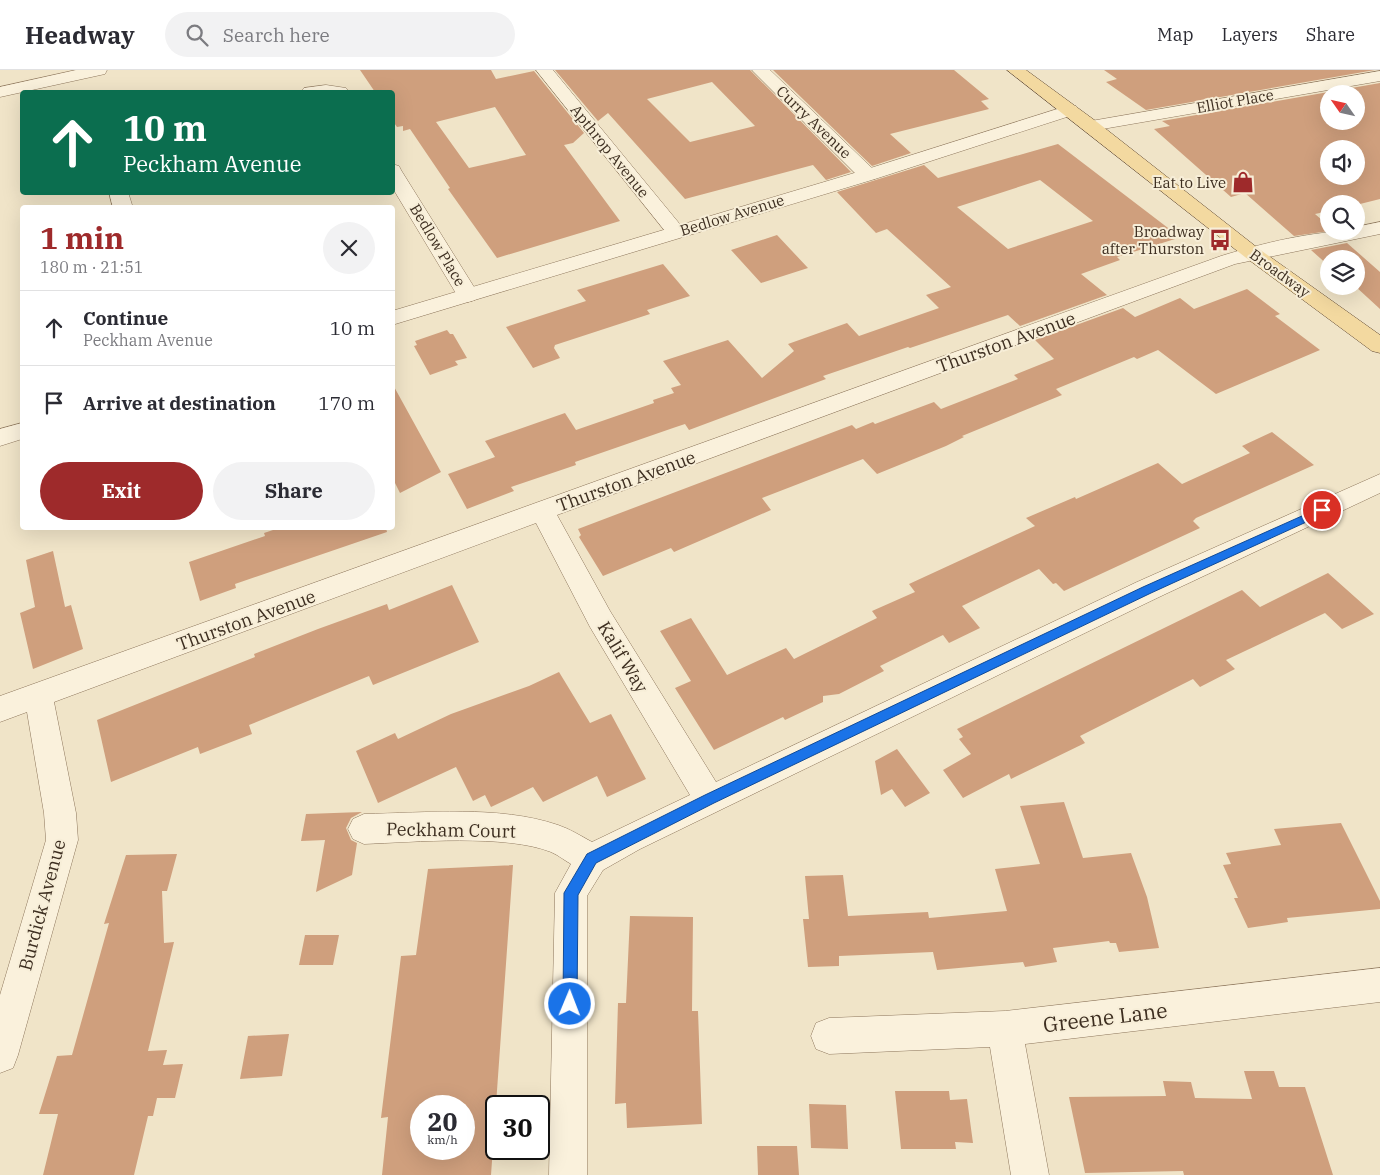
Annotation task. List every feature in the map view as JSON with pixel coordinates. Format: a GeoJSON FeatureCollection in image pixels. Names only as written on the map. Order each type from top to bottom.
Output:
{"type":"FeatureCollection","features":[{"type":"Feature","properties":{"kind":"main road","name":"Broadway"},"geometry":{"type":"LineString","coordinates":[[1015,70],[1091,126],[1252,253],[1380,346]]}},
{"type":"Feature","properties":{"kind":"street"},"geometry":{"type":"LineString","coordinates":[[0,92],[99,70]]}},
{"type":"Feature","properties":{"kind":"street","name":"Apthrop Avenue"},"geometry":{"type":"LineString","coordinates":[[544,70],[676,232]]}},
{"type":"Feature","properties":{"kind":"street","name":"Curry Avenue"},"geometry":{"type":"LineString","coordinates":[[760,70],[868,175]]}},
{"type":"Feature","properties":{"kind":"street","name":"Elliot Place"},"geometry":{"type":"LineString","coordinates":[[1091,126],[1380,76]]}},
{"type":"Feature","properties":{"kind":"street","name":"Bedlow Avenue"},"geometry":{"type":"LineString","coordinates":[[395,317],[868,175],[1070,110]]}},
{"type":"Feature","properties":{"kind":"street","name":"Bedlow Place"},"geometry":{"type":"LineString","coordinates":[[395,175],[468,296]]}},
{"type":"Feature","properties":{"kind":"street","name":"Thurston Avenue"},"geometry":{"type":"LineString","coordinates":[[0,709],[1252,253],[1380,228]]}},
{"type":"Feature","properties":{"kind":"street"},"geometry":{"type":"LineString","coordinates":[[0,438],[20,431]]}},
{"type":"Feature","properties":{"kind":"street"},"geometry":{"type":"LineString","coordinates":[[568,1175],[571,893],[592,859],[709,799],[1147,590],[1380,483]]}},
{"type":"Feature","properties":{"kind":"street","name":"Kalif Way"},"geometry":{"type":"LineString","coordinates":[[543,512],[600,619],[709,799]]}},
{"type":"Feature","properties":{"kind":"street","name":"Burdick Avenue"},"geometry":{"type":"LineString","coordinates":[[0,1055],[62,840],[60,813],[38,695]]}},
{"type":"Feature","properties":{"kind":"street","name":"Peckham Court"},"geometry":{"type":"LineString","coordinates":[[364,830],[441,826],[514,829],[557,839],[592,859]]}},
{"type":"Feature","properties":{"kind":"street","name":"Greene Lane"},"geometry":{"type":"LineString","coordinates":[[829,1036],[1006,1029],[1380,985]]}},
{"type":"Feature","properties":{"kind":"street"},"geometry":{"type":"LineString","coordinates":[[1006,1029],[1030,1175]]}},
{"type":"Feature","properties":{"kind":"building"},"geometry":{"type":"Polygon","coordinates":[[[360,70],[491,70],[496,79],[534,71],[584,133],[573,143],[564,145],[620,221],[497,258],[448,189],[450,188],[410,129],[403,131],[403,126],[397,127],[395,124],[395,90],[374,90],[360,70]],[[495,107],[436,122],[469,168],[526,155],[495,107]]]}},
{"type":"Feature","properties":{"kind":"building"},"geometry":{"type":"Polygon","coordinates":[[[555,70],[750,70],[851,172],[826,180],[813,165],[685,199],[608,113],[598,121],[555,70]],[[712,82],[647,99],[690,142],[755,126],[712,82]]]}},
{"type":"Feature","properties":{"kind":"building"},"geometry":{"type":"Polygon","coordinates":[[[773,70],[954,70],[989,99],[981,101],[989,109],[890,134],[911,153],[872,166],[773,70]]]}},
{"type":"Feature","properties":{"kind":"building"},"geometry":{"type":"Polygon","coordinates":[[[1104,70],[1375,70],[1146,110],[1106,82],[1117,79],[1104,70]]]}},
{"type":"Feature","properties":{"kind":"building"},"geometry":{"type":"Polygon","coordinates":[[[1380,83],[1380,199],[1365,203],[1365,195],[1320,195],[1320,213],[1315,214],[1320,218],[1320,232],[1294,236],[1245,193],[1231,197],[1154,129],[1170,126],[1162,121],[1320,93],[1320,130],[1365,130],[1365,86],[1380,83]]]}},
{"type":"Feature","properties":{"kind":"building"},"geometry":{"type":"Polygon","coordinates":[[[1058,144],[1172,231],[1167,233],[1175,239],[1117,257],[1120,260],[1081,274],[1107,295],[1020,326],[1008,315],[910,348],[908,347],[823,376],[826,379],[689,430],[685,424],[575,462],[576,465],[511,487],[514,491],[467,509],[448,474],[495,457],[485,441],[565,413],[576,430],[654,403],[653,400],[674,393],[671,388],[681,385],[663,361],[728,340],[762,378],[794,351],[788,344],[847,323],[859,336],[939,308],[926,295],[951,287],[887,229],[876,233],[837,192],[924,165],[938,178],[1058,144]],[[1040,180],[957,207],[1008,249],[1093,221],[1040,180]]]}},
{"type":"Feature","properties":{"kind":"building"},"geometry":{"type":"Polygon","coordinates":[[[777,235],[808,268],[761,283],[731,250],[777,235]]]}},
{"type":"Feature","properties":{"kind":"building"},"geometry":{"type":"Polygon","coordinates":[[[1347,243],[1355,250],[1320,250],[1320,258],[1311,250],[1347,243]]]}},
{"type":"Feature","properties":{"kind":"building"},"geometry":{"type":"Polygon","coordinates":[[[1365,259],[1380,272],[1380,309],[1365,295],[1365,259]]]}},
{"type":"Feature","properties":{"kind":"building"},"geometry":{"type":"Polygon","coordinates":[[[663,264],[690,296],[647,310],[650,314],[555,345],[554,348],[560,358],[533,368],[506,327],[586,301],[577,290],[663,264]]]}},
{"type":"Feature","properties":{"kind":"building"},"geometry":{"type":"Polygon","coordinates":[[[1247,289],[1280,314],[1275,316],[1320,350],[1216,394],[1158,350],[1137,359],[1134,357],[1056,389],[1062,395],[962,436],[964,437],[946,446],[877,474],[863,459],[762,498],[771,510],[674,552],[671,548],[603,576],[579,537],[581,535],[578,529],[852,425],[856,429],[873,422],[875,424],[934,402],[941,409],[1018,379],[1014,375],[1054,359],[1035,340],[1123,308],[1135,317],[1180,298],[1194,309],[1247,289]]]}},
{"type":"Feature","properties":{"kind":"building"},"geometry":{"type":"Polygon","coordinates":[[[447,330],[450,334],[453,334],[467,358],[455,361],[458,365],[430,375],[414,346],[417,345],[415,341],[447,330]]]}},
{"type":"Feature","properties":{"kind":"building"},"geometry":{"type":"Polygon","coordinates":[[[395,388],[441,472],[400,493],[395,483],[395,388]]]}},
{"type":"Feature","properties":{"kind":"building"},"geometry":{"type":"Polygon","coordinates":[[[1272,432],[1314,465],[1196,518],[1193,521],[1200,528],[1064,591],[1056,583],[1053,584],[1039,569],[962,606],[980,628],[949,643],[943,635],[880,666],[884,671],[839,694],[823,696],[823,702],[785,720],[783,717],[714,750],[675,688],[691,681],[660,631],[691,618],[727,675],[786,648],[794,659],[877,618],[872,611],[915,592],[909,584],[1035,526],[1026,518],[1075,497],[1076,499],[1158,463],[1182,484],[1250,453],[1242,446],[1272,432]]]}},
{"type":"Feature","properties":{"kind":"building"},"geometry":{"type":"Polygon","coordinates":[[[273,530],[386,530],[387,532],[235,584],[236,588],[200,601],[189,562],[265,536],[264,533],[273,530]]]}},
{"type":"Feature","properties":{"kind":"building"},"geometry":{"type":"Polygon","coordinates":[[[53,551],[65,607],[71,605],[83,649],[33,669],[20,613],[35,607],[26,560],[53,551]]]}},
{"type":"Feature","properties":{"kind":"building"},"geometry":{"type":"Polygon","coordinates":[[[1328,573],[1374,614],[1342,629],[1325,613],[1226,660],[1235,669],[1200,687],[1193,679],[1080,736],[1085,743],[1011,779],[1009,774],[963,798],[943,770],[971,754],[959,739],[963,737],[957,729],[1242,590],[1260,607],[1328,573]]]}},
{"type":"Feature","properties":{"kind":"building"},"geometry":{"type":"Polygon","coordinates":[[[452,585],[479,642],[373,685],[369,676],[249,725],[252,734],[200,754],[198,747],[111,782],[97,720],[255,657],[254,654],[318,629],[387,604],[389,610],[452,585]]]}},
{"type":"Feature","properties":{"kind":"building"},"geometry":{"type":"Polygon","coordinates":[[[559,672],[590,723],[611,714],[646,779],[607,797],[597,776],[543,802],[533,787],[491,807],[485,795],[473,801],[456,767],[378,803],[356,751],[395,733],[398,739],[451,714],[529,686],[559,672]]]}},
{"type":"Feature","properties":{"kind":"building"},"geometry":{"type":"Polygon","coordinates":[[[897,749],[930,793],[905,807],[892,789],[881,795],[875,761],[897,749]]]}},
{"type":"Feature","properties":{"kind":"building"},"geometry":{"type":"Polygon","coordinates":[[[1064,802],[1083,858],[1131,853],[1147,897],[1159,948],[1119,952],[1116,943],[1110,943],[1109,941],[1053,948],[1057,962],[1025,967],[1023,962],[937,970],[933,952],[839,956],[839,966],[808,967],[803,919],[809,919],[805,876],[843,875],[848,916],[928,912],[929,918],[1007,911],[995,869],[1040,864],[1020,806],[1064,802]]]}},
{"type":"Feature","properties":{"kind":"building"},"geometry":{"type":"Polygon","coordinates":[[[362,812],[351,818],[346,828],[351,840],[357,843],[352,875],[316,892],[325,840],[301,841],[306,814],[362,812]]]}},
{"type":"Feature","properties":{"kind":"building"},"geometry":{"type":"Polygon","coordinates":[[[1341,823],[1380,901],[1380,909],[1287,918],[1288,922],[1248,928],[1234,898],[1238,898],[1223,865],[1231,864],[1226,853],[1281,845],[1274,829],[1341,823]]]}},
{"type":"Feature","properties":{"kind":"building"},"geometry":{"type":"Polygon","coordinates":[[[177,854],[167,891],[162,891],[164,943],[174,942],[148,1051],[167,1050],[163,1065],[183,1064],[175,1098],[157,1098],[153,1116],[148,1116],[134,1175],[43,1175],[58,1114],[39,1114],[57,1056],[72,1055],[109,923],[104,924],[126,855],[177,854]]]}},
{"type":"Feature","properties":{"kind":"building"},"geometry":{"type":"Polygon","coordinates":[[[513,865],[497,1095],[485,1095],[485,1160],[492,1160],[491,1175],[382,1175],[388,1117],[381,1118],[401,956],[416,955],[428,869],[513,865]]]}},
{"type":"Feature","properties":{"kind":"building"},"geometry":{"type":"Polygon","coordinates":[[[630,916],[693,917],[692,1011],[698,1011],[702,1124],[627,1128],[626,1103],[615,1104],[618,1003],[626,1003],[630,916]]]}},
{"type":"Feature","properties":{"kind":"building"},"geometry":{"type":"Polygon","coordinates":[[[305,935],[339,935],[333,965],[299,965],[305,935]]]}},
{"type":"Feature","properties":{"kind":"building"},"geometry":{"type":"Polygon","coordinates":[[[289,1034],[282,1076],[240,1079],[248,1036],[289,1034]]]}},
{"type":"Feature","properties":{"kind":"building"},"geometry":{"type":"Polygon","coordinates":[[[1244,1071],[1274,1071],[1279,1087],[1305,1087],[1333,1175],[1184,1175],[1183,1171],[1085,1173],[1069,1097],[1166,1096],[1163,1081],[1191,1082],[1195,1098],[1252,1099],[1244,1071]]]}},
{"type":"Feature","properties":{"kind":"building"},"geometry":{"type":"Polygon","coordinates":[[[895,1091],[949,1091],[950,1100],[967,1099],[973,1143],[955,1142],[956,1149],[901,1149],[895,1091]]]}},
{"type":"Feature","properties":{"kind":"building"},"geometry":{"type":"Polygon","coordinates":[[[809,1104],[846,1105],[848,1149],[811,1148],[809,1104]]]}},
{"type":"Feature","properties":{"kind":"building"},"geometry":{"type":"Polygon","coordinates":[[[757,1146],[797,1146],[799,1175],[758,1175],[757,1146]]]}},
{"type":"Feature","properties":{"kind":"place","name":"Eat to Live"},"geometry":{"type":"Point","coordinates":[1243,182]}},
{"type":"Feature","properties":{"kind":"place","name":"Broadway after Thurston"},"geometry":{"type":"Point","coordinates":[1220,240]}},
{"type":"Feature","properties":{"kind":"route"},"geometry":{"type":"LineString","coordinates":[[570,1004],[571,893],[592,859],[709,799],[849,734],[1147,590],[1322,510]]}}]}
